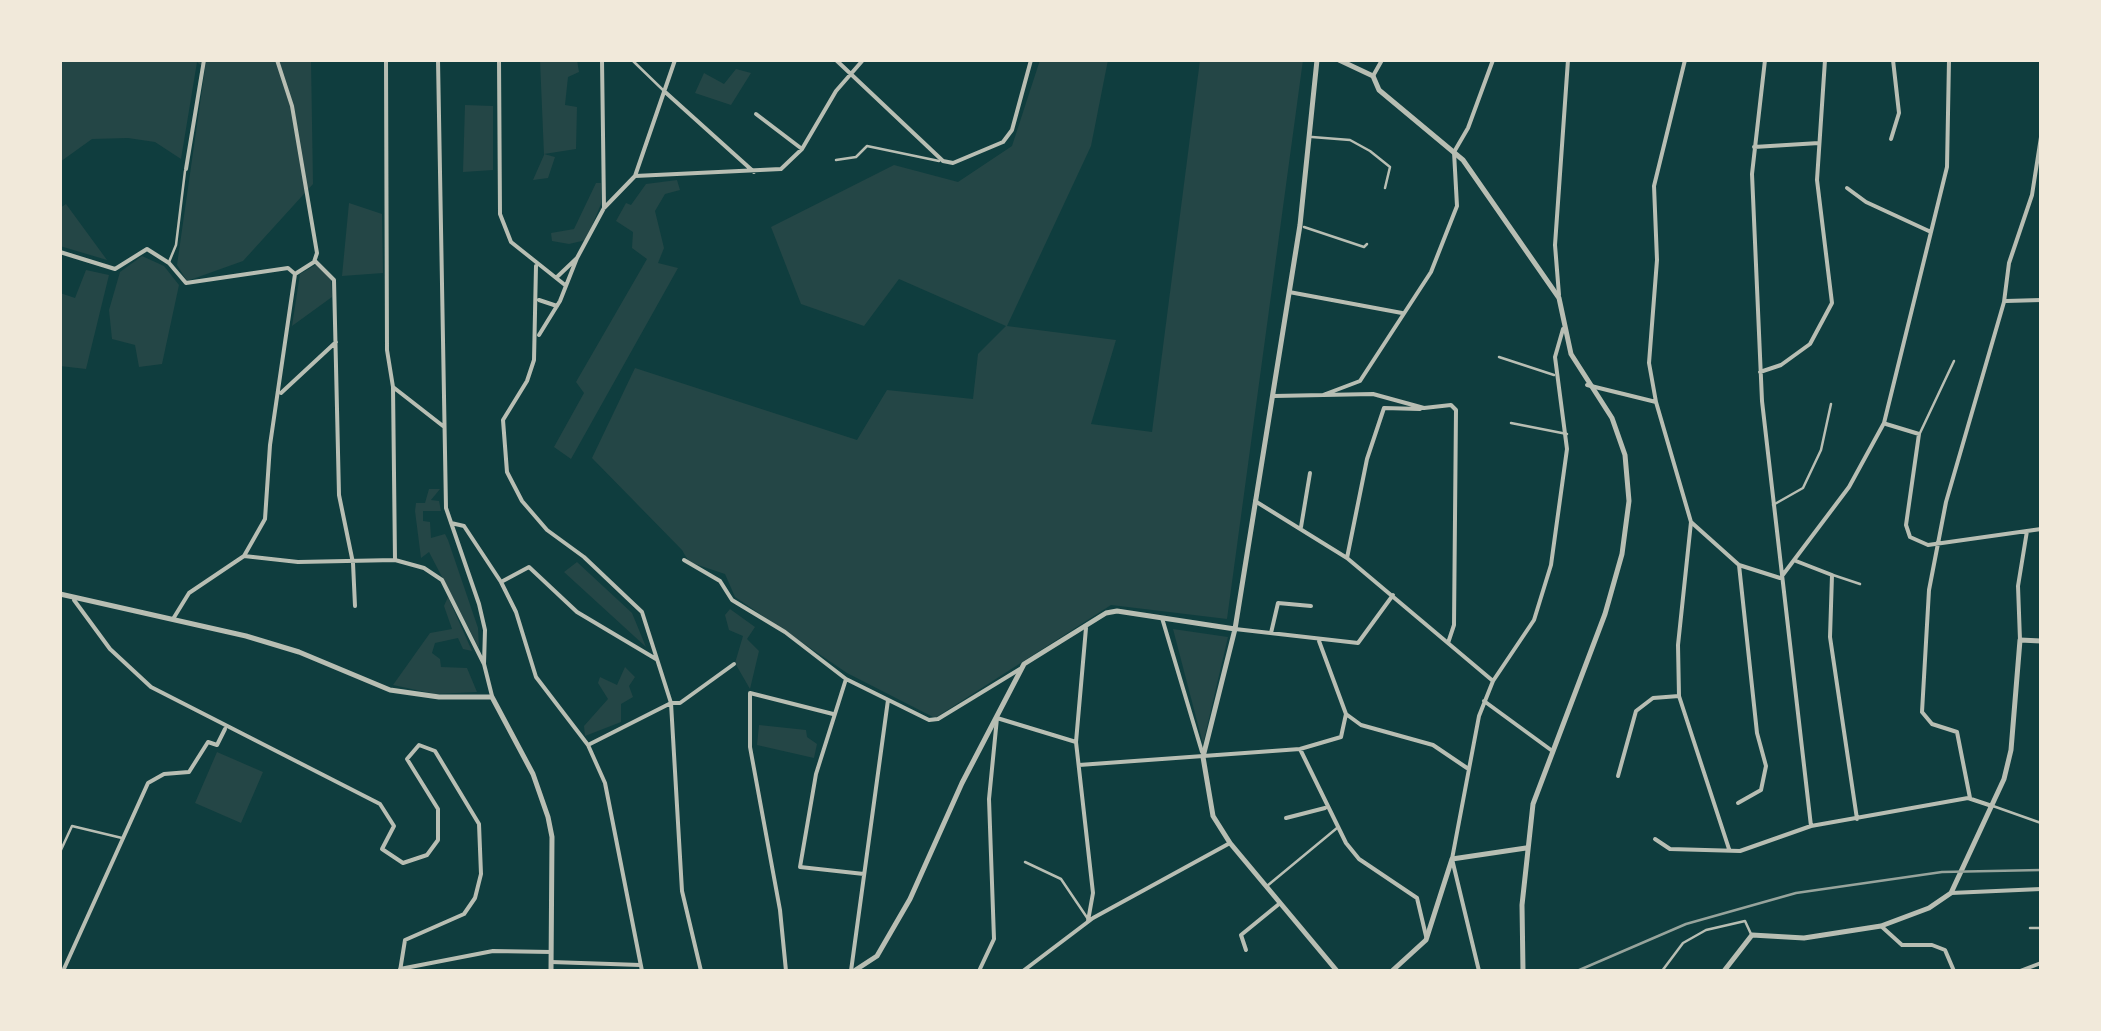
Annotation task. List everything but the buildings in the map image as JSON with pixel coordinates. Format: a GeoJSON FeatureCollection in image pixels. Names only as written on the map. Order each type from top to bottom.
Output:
{"type":"FeatureCollection","features":[{"type":"Feature","properties":{"kind":"street"},"geometry":{"type":"LineString","coordinates":[[186,169],[204,60]]}},
{"type":"Feature","properties":{"kind":"street"},"geometry":{"type":"LineString","coordinates":[[276,60],[292,106],[315,261],[334,280],[339,495],[353,564],[355,606]]}},
{"type":"Feature","properties":{"kind":"street"},"geometry":{"type":"LineString","coordinates":[[386,60],[387,350],[393,387],[395,560]]}},
{"type":"Feature","properties":{"kind":"street"},"geometry":{"type":"LineString","coordinates":[[438,60],[443,426],[451,523],[485,630],[484,664]]}},
{"type":"Feature","properties":{"kind":"street"},"geometry":{"type":"LineString","coordinates":[[499,60],[500,214],[510,242],[565,285]]}},
{"type":"Feature","properties":{"kind":"street"},"geometry":{"type":"LineString","coordinates":[[602,60],[604,208]]}},
{"type":"Feature","properties":{"kind":"street"},"geometry":{"type":"LineString","coordinates":[[538,337],[604,208],[636,176],[675,60]]}},
{"type":"Feature","properties":{"kind":"street"},"geometry":{"type":"LineString","coordinates":[[836,60],[943,161],[954,163],[1003,142],[1012,130],[1030,60]]}},
{"type":"Feature","properties":{"kind":"street"},"geometry":{"type":"LineString","coordinates":[[636,176],[781,169],[802,149],[863,60]]}},
{"type":"Feature","properties":{"kind":"street"},"geometry":{"type":"LineString","coordinates":[[1203,758],[1235,629],[1300,225],[1318,60]]}},
{"type":"Feature","properties":{"kind":"street"},"geometry":{"type":"LineString","coordinates":[[1339,60],[1372,76],[1379,90],[1454,152],[1559,298]]}},
{"type":"Feature","properties":{"kind":"street"},"geometry":{"type":"LineString","coordinates":[[1372,76],[1382,60]]}},
{"type":"Feature","properties":{"kind":"street"},"geometry":{"type":"LineString","coordinates":[[1318,396],[1360,381],[1431,272],[1454,218],[1454,152],[1468,128],[1494,60]]}},
{"type":"Feature","properties":{"kind":"street"},"geometry":{"type":"LineString","coordinates":[[1523,971],[1526,848],[1533,804],[1605,614],[1622,554],[1628,501],[1625,455],[1612,418],[1587,385],[1563,329],[1554,245],[1568,60]]}},
{"type":"Feature","properties":{"kind":"street"},"geometry":{"type":"LineString","coordinates":[[1685,60],[1654,186],[1657,260],[1649,363],[1656,402],[1691,522],[1678,645],[1680,696],[1729,849]]}},
{"type":"Feature","properties":{"kind":"street"},"geometry":{"type":"LineString","coordinates":[[1765,60],[1754,147],[1760,372],[1810,826]]}},
{"type":"Feature","properties":{"kind":"street"},"geometry":{"type":"LineString","coordinates":[[1760,372],[1781,365],[1803,350],[1830,316],[1832,268],[1818,198],[1825,60]]}},
{"type":"Feature","properties":{"kind":"street"},"geometry":{"type":"LineString","coordinates":[[1891,139],[1899,113],[1894,60]]}},
{"type":"Feature","properties":{"kind":"street"},"geometry":{"type":"LineString","coordinates":[[1780,578],[1850,486],[1884,423],[1947,167],[1949,60]]}},
{"type":"Feature","properties":{"kind":"street"},"geometry":{"type":"LineString","coordinates":[[664,91],[755,173]]}},
{"type":"Feature","properties":{"kind":"street"},"geometry":{"type":"LineString","coordinates":[[756,114],[802,149]]}},
{"type":"Feature","properties":{"kind":"street"},"geometry":{"type":"LineString","coordinates":[[1970,798],[1957,732],[1932,724],[1922,712],[1934,545],[2004,302],[2009,264],[2032,195],[2041,138]]}},
{"type":"Feature","properties":{"kind":"street"},"geometry":{"type":"LineString","coordinates":[[1754,147],[1820,143]]}},
{"type":"Feature","properties":{"kind":"street"},"geometry":{"type":"LineString","coordinates":[[1847,188],[1866,202],[1931,232]]}},
{"type":"Feature","properties":{"kind":"street"},"geometry":{"type":"LineString","coordinates":[[60,252],[115,269],[147,249],[169,263],[186,283],[200,284],[250,271],[288,268],[294,274]]}},
{"type":"Feature","properties":{"kind":"street"},"geometry":{"type":"LineString","coordinates":[[538,286],[578,258]]}},
{"type":"Feature","properties":{"kind":"street"},"geometry":{"type":"LineString","coordinates":[[294,274],[315,261]]}},
{"type":"Feature","properties":{"kind":"street"},"geometry":{"type":"LineString","coordinates":[[536,266],[538,337],[527,382],[503,420],[507,472],[522,501],[546,530],[584,557],[642,612],[671,703],[682,891],[701,971]]}},
{"type":"Feature","properties":{"kind":"street"},"geometry":{"type":"LineString","coordinates":[[173,619],[189,592],[244,556],[264,519],[294,274]]}},
{"type":"Feature","properties":{"kind":"street"},"geometry":{"type":"LineString","coordinates":[[1289,292],[1405,314]]}},
{"type":"Feature","properties":{"kind":"street"},"geometry":{"type":"LineString","coordinates":[[538,298],[556,306]]}},
{"type":"Feature","properties":{"kind":"street"},"geometry":{"type":"LineString","coordinates":[[2004,302],[2041,300]]}},
{"type":"Feature","properties":{"kind":"street"},"geometry":{"type":"LineString","coordinates":[[1392,971],[1426,940],[1452,859],[1484,702],[1534,620],[1547,583],[1566,469],[1568,434],[1556,351],[1563,329]]}},
{"type":"Feature","properties":{"kind":"street"},"geometry":{"type":"LineString","coordinates":[[280,395],[336,342]]}},
{"type":"Feature","properties":{"kind":"street"},"geometry":{"type":"LineString","coordinates":[[1587,385],[1656,402]]}},
{"type":"Feature","properties":{"kind":"street"},"geometry":{"type":"LineString","coordinates":[[393,387],[443,426]]}},
{"type":"Feature","properties":{"kind":"street"},"geometry":{"type":"LineString","coordinates":[[1272,396],[1382,395],[1424,408]]}},
{"type":"Feature","properties":{"kind":"street"},"geometry":{"type":"LineString","coordinates":[[1348,558],[1367,459],[1384,408],[1450,405],[1456,410],[1454,625],[1448,643]]}},
{"type":"Feature","properties":{"kind":"street"},"geometry":{"type":"LineString","coordinates":[[1884,423],[1919,434],[1905,532],[1920,543],[1934,545],[2041,529]]}},
{"type":"Feature","properties":{"kind":"street"},"geometry":{"type":"LineString","coordinates":[[1301,527],[1310,473]]}},
{"type":"Feature","properties":{"kind":"street"},"geometry":{"type":"LineString","coordinates":[[1254,501],[1348,558],[1494,681]]}},
{"type":"Feature","properties":{"kind":"street"},"geometry":{"type":"LineString","coordinates":[[1691,522],[1739,565],[1780,578]]}},
{"type":"Feature","properties":{"kind":"street"},"geometry":{"type":"LineString","coordinates":[[451,523],[464,526],[501,582],[516,612],[536,676],[588,745],[610,804],[641,968],[551,962]]}},
{"type":"Feature","properties":{"kind":"street"},"geometry":{"type":"LineString","coordinates":[[1953,891],[1992,806],[2011,750],[2020,640],[2018,586],[2027,530]]}},
{"type":"Feature","properties":{"kind":"street"},"geometry":{"type":"LineString","coordinates":[[244,556],[353,564],[395,560],[424,568],[442,580],[484,664],[492,697],[533,774],[548,817],[552,837],[551,971]]}},
{"type":"Feature","properties":{"kind":"street"},"geometry":{"type":"LineString","coordinates":[[684,560],[720,581],[732,600],[785,632],[846,679],[929,720],[938,719],[1086,626],[1117,611],[1319,641],[1358,643],[1393,595]]}},
{"type":"Feature","properties":{"kind":"street"},"geometry":{"type":"LineString","coordinates":[[1796,561],[1832,575],[1830,637],[1857,819]]}},
{"type":"Feature","properties":{"kind":"street"},"geometry":{"type":"LineString","coordinates":[[1738,803],[1761,790],[1766,766],[1757,733],[1739,565]]}},
{"type":"Feature","properties":{"kind":"street"},"geometry":{"type":"LineString","coordinates":[[501,582],[529,566],[577,612],[656,659]]}},
{"type":"Feature","properties":{"kind":"street"},"geometry":{"type":"LineString","coordinates":[[60,594],[300,652],[390,690],[439,697],[492,697]]}},
{"type":"Feature","properties":{"kind":"street"},"geometry":{"type":"LineString","coordinates":[[74,600],[110,649],[151,687],[380,804],[394,826],[382,849],[402,863],[427,855],[438,840],[438,809],[406,759],[419,745],[435,751],[479,824],[478,888],[464,914],[405,940],[400,970],[493,951],[551,952]]}},
{"type":"Feature","properties":{"kind":"street"},"geometry":{"type":"LineString","coordinates":[[1271,634],[1278,603],[1311,606]]}},
{"type":"Feature","properties":{"kind":"street"},"geometry":{"type":"LineString","coordinates":[[1162,618],[1203,758],[1213,816],[1230,843],[1337,971]]}},
{"type":"Feature","properties":{"kind":"street"},"geometry":{"type":"LineString","coordinates":[[1086,626],[1076,742],[1093,893],[1088,921]]}},
{"type":"Feature","properties":{"kind":"street"},"geometry":{"type":"LineString","coordinates":[[2020,640],[2041,641]]}},
{"type":"Feature","properties":{"kind":"street"},"geometry":{"type":"LineString","coordinates":[[1079,765],[1300,748],[1341,737],[1346,732],[1346,714],[1319,641]]}},
{"type":"Feature","properties":{"kind":"street"},"geometry":{"type":"LineString","coordinates":[[588,745],[671,703],[680,703],[734,664]]}},
{"type":"Feature","properties":{"kind":"street"},"geometry":{"type":"LineString","coordinates":[[853,971],[878,956],[1020,669]]}},
{"type":"Feature","properties":{"kind":"street"},"geometry":{"type":"LineString","coordinates":[[846,679],[816,774],[800,867],[864,874]]}},
{"type":"Feature","properties":{"kind":"street"},"geometry":{"type":"LineString","coordinates":[[786,971],[780,910],[750,748],[750,693],[834,714]]}},
{"type":"Feature","properties":{"kind":"street"},"geometry":{"type":"LineString","coordinates":[[1618,776],[1636,712],[1653,698],[1680,696]]}},
{"type":"Feature","properties":{"kind":"street"},"geometry":{"type":"LineString","coordinates":[[853,971],[888,700]]}},
{"type":"Feature","properties":{"kind":"street"},"geometry":{"type":"LineString","coordinates":[[1484,702],[1551,750]]}},
{"type":"Feature","properties":{"kind":"street"},"geometry":{"type":"LineString","coordinates":[[1346,714],[1361,726],[1433,745],[1468,769]]}},
{"type":"Feature","properties":{"kind":"street"},"geometry":{"type":"LineString","coordinates":[[997,718],[1076,742]]}},
{"type":"Feature","properties":{"kind":"street"},"geometry":{"type":"LineString","coordinates":[[979,971],[994,939],[990,799],[997,718]]}},
{"type":"Feature","properties":{"kind":"street"},"geometry":{"type":"LineString","coordinates":[[63,971],[148,783],[164,774],[189,772],[208,742],[217,746],[225,728]]}},
{"type":"Feature","properties":{"kind":"street"},"geometry":{"type":"LineString","coordinates":[[1300,748],[1326,808],[1358,859],[1418,898],[1426,940]]}},
{"type":"Feature","properties":{"kind":"street"},"geometry":{"type":"LineString","coordinates":[[1654,839],[1670,848],[1756,848],[1783,833],[1810,826],[1970,798],[1992,806]]}},
{"type":"Feature","properties":{"kind":"street"},"geometry":{"type":"LineString","coordinates":[[1286,818],[1326,808]]}},
{"type":"Feature","properties":{"kind":"street"},"geometry":{"type":"LineString","coordinates":[[1023,971],[1088,921],[1154,881],[1230,843]]}},
{"type":"Feature","properties":{"kind":"street"},"geometry":{"type":"LineString","coordinates":[[1452,859],[1526,848]]}},
{"type":"Feature","properties":{"kind":"street"},"geometry":{"type":"LineString","coordinates":[[1452,859],[1479,971]]}},
{"type":"Feature","properties":{"kind":"street"},"geometry":{"type":"LineString","coordinates":[[1724,971],[1752,935],[1804,938],[1881,926],[1953,891],[2041,889]]}},
{"type":"Feature","properties":{"kind":"street"},"geometry":{"type":"LineString","coordinates":[[1246,950],[1241,935],[1280,903]]}},
{"type":"Feature","properties":{"kind":"street"},"geometry":{"type":"LineString","coordinates":[[1881,926],[1902,945],[1932,945],[1945,950],[1954,971]]}},
{"type":"Feature","properties":{"kind":"street"},"geometry":{"type":"LineString","coordinates":[[2020,971],[2041,963]]}},
{"type":"Feature","properties":{"kind":"lane"},"geometry":{"type":"LineString","coordinates":[[632,60],[664,91]]}},
{"type":"Feature","properties":{"kind":"lane"},"geometry":{"type":"LineString","coordinates":[[1312,136],[1342,138],[1370,152],[1390,167],[1385,188]]}},
{"type":"Feature","properties":{"kind":"lane"},"geometry":{"type":"LineString","coordinates":[[836,160],[856,157],[868,146],[943,161]]}},
{"type":"Feature","properties":{"kind":"lane"},"geometry":{"type":"LineString","coordinates":[[169,263],[176,245],[186,169]]}},
{"type":"Feature","properties":{"kind":"lane"},"geometry":{"type":"LineString","coordinates":[[1300,225],[1346,242],[1364,247],[1367,244]]}},
{"type":"Feature","properties":{"kind":"lane"},"geometry":{"type":"LineString","coordinates":[[1499,357],[1557,375]]}},
{"type":"Feature","properties":{"kind":"lane"},"geometry":{"type":"LineString","coordinates":[[1919,434],[1954,361]]}},
{"type":"Feature","properties":{"kind":"lane"},"geometry":{"type":"LineString","coordinates":[[1773,505],[1803,488],[1821,450],[1831,404]]}},
{"type":"Feature","properties":{"kind":"lane"},"geometry":{"type":"LineString","coordinates":[[1510,423],[1568,434]]}},
{"type":"Feature","properties":{"kind":"lane"},"geometry":{"type":"LineString","coordinates":[[1832,575],[1860,584]]}},
{"type":"Feature","properties":{"kind":"lane"},"geometry":{"type":"LineString","coordinates":[[1992,806],[2041,823]]}},
{"type":"Feature","properties":{"kind":"lane"},"geometry":{"type":"LineString","coordinates":[[60,852],[72,826],[123,838]]}},
{"type":"Feature","properties":{"kind":"lane"},"geometry":{"type":"LineString","coordinates":[[1266,886],[1337,828]]}},
{"type":"Feature","properties":{"kind":"lane"},"geometry":{"type":"LineString","coordinates":[[1025,862],[1061,879],[1088,921]]}},
{"type":"Feature","properties":{"kind":"lane"},"geometry":{"type":"LineString","coordinates":[[1662,971],[1683,943],[1706,930],[1744,921],[1752,935]]}},
{"type":"Feature","properties":{"kind":"lane"},"geometry":{"type":"LineString","coordinates":[[2030,928],[2041,928]]}},
{"type":"Feature","properties":{"kind":"shaded area"},"geometry":{"type":"Polygon","coordinates":[[[60,60],[311,60],[313,184],[243,261],[187,281],[177,265],[205,69],[197,62],[181,159],[155,142],[128,138],[92,139],[60,162],[60,60]]]}},
{"type":"Feature","properties":{"kind":"shaded area"},"geometry":{"type":"Polygon","coordinates":[[[540,60],[577,60],[579,72],[568,77],[565,105],[577,107],[576,149],[544,154],[555,157],[548,178],[533,180],[544,155],[540,60]]]}},
{"type":"Feature","properties":{"kind":"shaded area"},"geometry":{"type":"Polygon","coordinates":[[[1040,60],[1108,60],[1091,146],[1007,326],[1116,340],[1091,424],[1152,432],[1200,60],[1303,60],[1227,619],[1111,605],[935,718],[847,673],[735,597],[725,574],[689,562],[682,550],[592,458],[635,368],[857,440],[887,390],[973,399],[978,354],[1006,326],[899,279],[864,326],[801,304],[771,227],[894,165],[958,182],[1012,146],[1040,60]]]}},
{"type":"Feature","properties":{"kind":"shaded area"},"geometry":{"type":"Polygon","coordinates":[[[736,69],[751,73],[731,105],[695,93],[704,73],[724,84],[736,69]]]}},
{"type":"Feature","properties":{"kind":"shaded area"},"geometry":{"type":"Polygon","coordinates":[[[465,105],[493,106],[493,170],[463,172],[465,105]]]}},
{"type":"Feature","properties":{"kind":"shaded area"},"geometry":{"type":"Polygon","coordinates":[[[677,180],[680,190],[665,194],[655,211],[664,248],[658,263],[678,268],[571,459],[554,447],[584,393],[576,382],[647,259],[632,248],[633,232],[616,221],[626,203],[631,205],[646,184],[677,180]]]}},
{"type":"Feature","properties":{"kind":"shaded area"},"geometry":{"type":"Polygon","coordinates":[[[596,183],[601,183],[601,204],[586,240],[569,244],[552,241],[551,233],[574,229],[596,183]]]}},
{"type":"Feature","properties":{"kind":"shaded area"},"geometry":{"type":"Polygon","coordinates":[[[349,203],[382,214],[383,273],[342,276],[349,203]]]}},
{"type":"Feature","properties":{"kind":"shaded area"},"geometry":{"type":"Polygon","coordinates":[[[66,204],[107,260],[60,246],[60,208],[66,204]]]}},
{"type":"Feature","properties":{"kind":"shaded area"},"geometry":{"type":"Polygon","coordinates":[[[142,256],[164,266],[179,285],[162,364],[139,367],[135,345],[112,339],[109,310],[120,272],[142,256]]]}},
{"type":"Feature","properties":{"kind":"shaded area"},"geometry":{"type":"Polygon","coordinates":[[[317,264],[331,277],[332,297],[292,326],[300,274],[317,264]]]}},
{"type":"Feature","properties":{"kind":"shaded area"},"geometry":{"type":"Polygon","coordinates":[[[86,270],[109,275],[86,369],[60,366],[60,293],[75,298],[86,270]]]}},
{"type":"Feature","properties":{"kind":"shaded area"},"geometry":{"type":"Polygon","coordinates":[[[429,489],[440,489],[431,500],[439,501],[441,511],[423,511],[423,521],[430,522],[431,538],[445,534],[448,540],[478,628],[479,648],[429,552],[421,558],[415,511],[416,503],[425,503],[429,489]]]}},
{"type":"Feature","properties":{"kind":"shaded area"},"geometry":{"type":"Polygon","coordinates":[[[577,562],[632,613],[646,647],[564,572],[577,562]]]}},
{"type":"Feature","properties":{"kind":"shaded area"},"geometry":{"type":"Polygon","coordinates":[[[448,597],[472,651],[463,649],[458,638],[435,643],[432,653],[440,659],[441,667],[467,668],[477,692],[435,694],[393,685],[430,633],[452,629],[444,606],[448,597]]]}},
{"type":"Feature","properties":{"kind":"shaded area"},"geometry":{"type":"Polygon","coordinates":[[[730,609],[755,627],[747,639],[759,651],[750,689],[735,663],[743,636],[729,630],[725,615],[730,609]]]}},
{"type":"Feature","properties":{"kind":"shaded area"},"geometry":{"type":"Polygon","coordinates":[[[1173,629],[1228,637],[1203,744],[1173,629]]]}},
{"type":"Feature","properties":{"kind":"shaded area"},"geometry":{"type":"Polygon","coordinates":[[[625,667],[635,677],[629,686],[633,697],[621,704],[621,722],[585,736],[584,726],[608,699],[598,683],[600,677],[617,685],[625,667]]]}},
{"type":"Feature","properties":{"kind":"shaded area"},"geometry":{"type":"Polygon","coordinates":[[[759,725],[806,730],[807,737],[817,744],[814,758],[757,745],[759,725]]]}},
{"type":"Feature","properties":{"kind":"shaded area"},"geometry":{"type":"Polygon","coordinates":[[[217,752],[263,772],[241,823],[195,803],[217,752]]]}},
{"type":"Feature","properties":{"kind":"railway"},"geometry":{"type":"LineString","coordinates":[[1577,971],[1686,924],[1796,893],[1942,872],[2041,870]]}}]}
